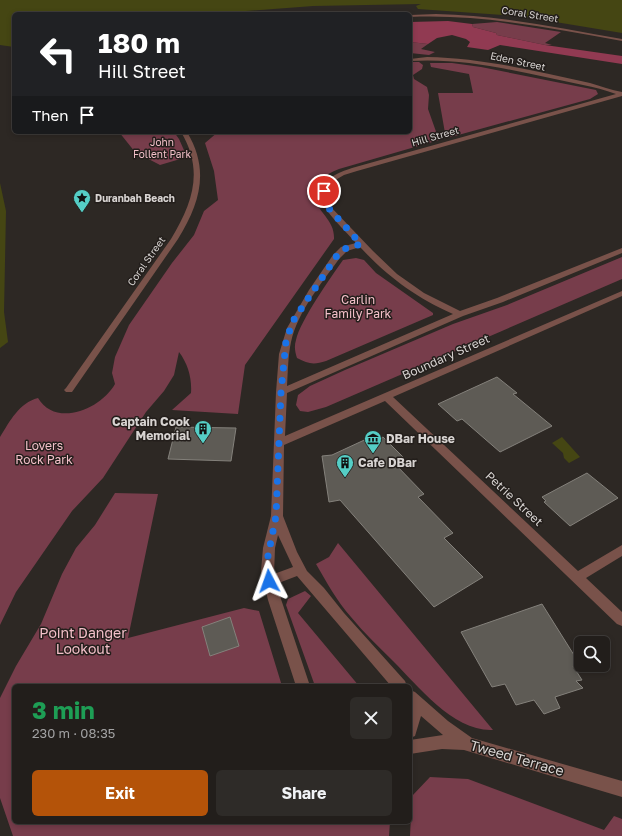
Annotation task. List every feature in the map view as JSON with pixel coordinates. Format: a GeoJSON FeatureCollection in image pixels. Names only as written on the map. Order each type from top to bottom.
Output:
{"type":"FeatureCollection","features":[{"type":"Feature","properties":{"kind":"street","name":"Coral Street"},"geometry":{"type":"LineString","coordinates":[[412,16],[448,16],[499,19],[622,40]]}},
{"type":"Feature","properties":{"kind":"street","name":"Eden Street"},"geometry":{"type":"LineString","coordinates":[[412,60],[426,58],[464,60],[595,86],[621,94]]}},
{"type":"Feature","properties":{"kind":"street","name":"Hill Street"},"geometry":{"type":"LineString","coordinates":[[361,244],[325,204],[324,191],[329,182],[342,174],[621,94]]}},
{"type":"Feature","properties":{"kind":"street","name":"Coral Street"},"geometry":{"type":"LineString","coordinates":[[69,390],[169,246],[186,218],[196,192],[198,174],[189,134]]}},
{"type":"Feature","properties":{"kind":"street"},"geometry":{"type":"LineString","coordinates":[[302,684],[269,581],[267,561],[276,516],[281,392],[286,341],[293,321],[338,254],[344,249],[361,244],[399,280],[421,295],[460,314]]}},
{"type":"Feature","properties":{"kind":"street"},"geometry":{"type":"LineString","coordinates":[[281,392],[460,314],[500,300],[622,250]]}},
{"type":"Feature","properties":{"kind":"street","name":"Boundary Street"},"geometry":{"type":"LineString","coordinates":[[279,444],[622,293]]}},
{"type":"Feature","properties":{"kind":"street","name":"Petrie Street"},"geometry":{"type":"LineString","coordinates":[[387,397],[622,620]]}},
{"type":"Feature","properties":{"kind":"street"},"geometry":{"type":"LineString","coordinates":[[276,516],[300,570],[398,684]]}},
{"type":"Feature","properties":{"kind":"street"},"geometry":{"type":"LineString","coordinates":[[578,577],[622,550]]}},
{"type":"Feature","properties":{"kind":"street"},"geometry":{"type":"LineString","coordinates":[[269,581],[300,570]]}},
{"type":"Feature","properties":{"kind":"street"},"geometry":{"type":"LineString","coordinates":[[412,699],[443,726],[474,745]]}},
{"type":"Feature","properties":{"kind":"street"},"geometry":{"type":"LineString","coordinates":[[412,704],[414,712],[412,722]]}},
{"type":"Feature","properties":{"kind":"street","name":"Tweed Terrace"},"geometry":{"type":"LineString","coordinates":[[412,747],[442,742],[474,745],[622,789]]}},
{"type":"Feature","properties":{"kind":"green space"},"geometry":{"type":"Polygon","coordinates":[[[497,22],[561,32],[545,43],[552,45],[545,45],[497,35],[496,33],[473,27],[472,24],[497,22]]]}},
{"type":"Feature","properties":{"kind":"green space"},"geometry":{"type":"Polygon","coordinates":[[[412,42],[428,44],[421,49],[435,52],[429,55],[412,53],[412,42]]]}},
{"type":"Feature","properties":{"kind":"green space","name":"Lovers Rock Park"},"geometry":{"type":"Polygon","coordinates":[[[412,62],[419,62],[423,65],[422,69],[413,75],[414,79],[427,87],[429,95],[428,109],[439,140],[339,169],[324,176],[313,187],[307,196],[313,195],[315,201],[332,227],[334,239],[245,365],[238,414],[172,410],[191,393],[189,371],[179,352],[174,375],[164,391],[146,412],[103,478],[72,511],[16,592],[0,625],[0,437],[20,408],[31,400],[38,398],[46,407],[56,412],[78,412],[100,401],[115,384],[112,373],[115,357],[129,325],[172,263],[194,235],[204,211],[218,200],[214,171],[205,143],[216,134],[412,134],[412,62]]]}},
{"type":"Feature","properties":{"kind":"green space"},"geometry":{"type":"Polygon","coordinates":[[[430,63],[452,63],[481,67],[596,90],[598,94],[590,99],[451,137],[445,133],[438,93],[473,93],[469,74],[431,67],[430,63]]]}},
{"type":"Feature","properties":{"kind":"green space","name":"John Follent Park"},"geometry":{"type":"Polygon","coordinates":[[[121,134],[175,134],[187,157],[160,165],[135,152],[121,134]]]}},
{"type":"Feature","properties":{"kind":"green space"},"geometry":{"type":"Polygon","coordinates":[[[622,257],[622,279],[326,407],[308,412],[300,411],[296,405],[298,395],[310,386],[345,370],[453,324],[507,305],[622,257]]]}},
{"type":"Feature","properties":{"kind":"green space","name":"Carlin Family Park"},"geometry":{"type":"Polygon","coordinates":[[[356,258],[364,260],[376,273],[433,313],[433,315],[326,361],[318,363],[304,362],[297,358],[295,349],[295,342],[303,322],[343,260],[356,258]]]}},
{"type":"Feature","properties":{"kind":"green space","name":"Point Danger Lookout"},"geometry":{"type":"Polygon","coordinates":[[[115,493],[158,494],[128,638],[244,608],[259,611],[281,684],[12,684],[12,824],[390,824],[389,836],[13,836],[0,798],[0,698],[16,666],[41,624],[62,574],[76,548],[95,525],[115,493]]]}},
{"type":"Feature","properties":{"kind":"green space"},"geometry":{"type":"Polygon","coordinates":[[[338,543],[493,730],[479,729],[464,724],[438,706],[361,629],[346,611],[332,592],[316,564],[329,557],[338,543]]]}},
{"type":"Feature","properties":{"kind":"green space"},"geometry":{"type":"Polygon","coordinates":[[[305,591],[311,596],[298,613],[357,684],[314,684],[286,605],[288,599],[305,591]]]}},
{"type":"Feature","properties":{"kind":"green space"},"geometry":{"type":"Polygon","coordinates":[[[430,777],[468,779],[604,830],[614,816],[622,819],[622,836],[410,836],[411,824],[412,824],[412,796],[430,777]]]}},
{"type":"Feature","properties":{"kind":"shaded area"},"geometry":{"type":"Polygon","coordinates":[[[0,0],[622,0],[622,33],[519,16],[418,9],[416,6],[421,4],[313,6],[233,12],[12,12],[12,47],[0,45],[0,0]]]}},
{"type":"Feature","properties":{"kind":"shaded area"},"geometry":{"type":"Polygon","coordinates":[[[448,21],[472,24],[473,27],[496,33],[497,35],[545,45],[622,56],[622,64],[500,45],[488,50],[467,47],[470,42],[466,39],[452,35],[437,38],[428,44],[412,42],[412,22],[448,21]]]}},
{"type":"Feature","properties":{"kind":"shaded area"},"geometry":{"type":"Polygon","coordinates":[[[0,183],[6,211],[4,312],[8,342],[0,348],[0,183]]]}},
{"type":"Feature","properties":{"kind":"shaded area"},"geometry":{"type":"Polygon","coordinates":[[[562,437],[580,457],[569,463],[564,458],[563,453],[552,443],[562,437]]]}},
{"type":"Feature","properties":{"kind":"building"},"geometry":{"type":"Polygon","coordinates":[[[497,377],[517,393],[513,394],[552,426],[500,452],[462,419],[457,421],[438,404],[497,377]]]}},
{"type":"Feature","properties":{"kind":"building","name":"Captain Cook Memorial"},"geometry":{"type":"Polygon","coordinates":[[[176,427],[236,428],[231,461],[168,459],[176,427]]]}},
{"type":"Feature","properties":{"kind":"building"},"geometry":{"type":"Polygon","coordinates":[[[373,436],[378,440],[383,437],[405,459],[395,464],[424,494],[418,497],[453,533],[444,538],[483,577],[434,607],[340,500],[329,502],[322,456],[332,455],[373,436]]]}},
{"type":"Feature","properties":{"kind":"building"},"geometry":{"type":"Polygon","coordinates":[[[587,473],[618,498],[570,526],[544,502],[546,501],[542,497],[587,473]]]}},
{"type":"Feature","properties":{"kind":"building"},"geometry":{"type":"Polygon","coordinates":[[[542,604],[574,655],[574,672],[577,672],[582,680],[576,681],[583,688],[555,697],[560,708],[544,714],[534,700],[516,705],[505,684],[492,687],[461,632],[542,604]]]}},
{"type":"Feature","properties":{"kind":"building"},"geometry":{"type":"Polygon","coordinates":[[[230,617],[239,646],[210,656],[202,627],[230,617]]]}},
{"type":"Feature","properties":{"kind":"place","name":"Duranbah Beach"},"geometry":{"type":"Point","coordinates":[82,213]}},
{"type":"Feature","properties":{"kind":"place","name":"Captain Cook Memorial"},"geometry":{"type":"Point","coordinates":[203,444]}},
{"type":"Feature","properties":{"kind":"place","name":"DBar House"},"geometry":{"type":"Point","coordinates":[373,454]}},
{"type":"Feature","properties":{"kind":"place","name":"Cafe DBar"},"geometry":{"type":"Point","coordinates":[345,478]}},
{"type":"Feature","properties":{"kind":"route"},"geometry":{"type":"LineString","coordinates":[[269,581],[267,561],[276,516],[282,416],[281,392],[284,354],[288,332],[293,321],[338,254],[344,249],[361,244],[325,204],[324,191]]}}]}
